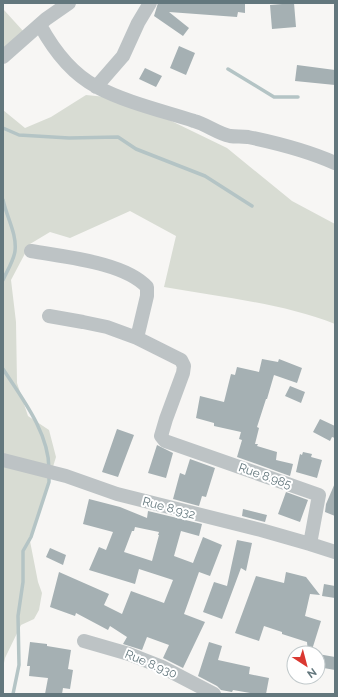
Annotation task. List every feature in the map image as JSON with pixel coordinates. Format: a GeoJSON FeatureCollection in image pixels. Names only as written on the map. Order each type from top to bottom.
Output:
{"type":"FeatureCollection","features":[{"type":"Feature","properties":{"kind":"street"},"geometry":{"type":"LineString","coordinates":[[3,57],[40,25],[69,3]]}},
{"type":"Feature","properties":{"kind":"street"},"geometry":{"type":"LineString","coordinates":[[96,87],[123,56],[138,23],[150,3]]}},
{"type":"Feature","properties":{"kind":"street"},"geometry":{"type":"LineString","coordinates":[[40,25],[45,35],[70,67],[96,87],[126,99],[204,124],[223,134],[247,137],[283,146],[335,163]]}},
{"type":"Feature","properties":{"kind":"street"},"geometry":{"type":"LineString","coordinates":[[31,251],[111,266],[142,282],[147,287],[147,296],[137,338],[107,327],[49,316]]}},
{"type":"Feature","properties":{"kind":"street","name":"Rue 8.985"},"geometry":{"type":"LineString","coordinates":[[137,338],[181,360],[184,366],[162,431],[161,436],[165,441],[319,495],[310,544]]}},
{"type":"Feature","properties":{"kind":"street","name":"Rue 8.932"},"geometry":{"type":"LineString","coordinates":[[3,460],[66,476],[117,494],[310,544],[335,552]]}},
{"type":"Feature","properties":{"kind":"street","name":"Rue 8.930"},"geometry":{"type":"LineString","coordinates":[[84,641],[129,654],[162,667],[214,694]]}},
{"type":"Feature","properties":{"kind":"shaded area"},"geometry":{"type":"Polygon","coordinates":[[[3,10],[24,32],[3,50],[3,10]]]}},
{"type":"Feature","properties":{"kind":"shaded area"},"geometry":{"type":"Polygon","coordinates":[[[86,95],[126,99],[227,148],[292,201],[335,224],[335,324],[294,311],[272,306],[164,287],[176,236],[130,211],[70,238],[50,232],[30,244],[11,280],[16,322],[17,383],[28,416],[49,430],[56,457],[30,541],[38,582],[42,593],[39,610],[34,619],[21,625],[5,658],[3,668],[3,110],[25,128],[51,117],[86,95]]]}},
{"type":"Feature","properties":{"kind":"building"},"geometry":{"type":"Polygon","coordinates":[[[158,3],[245,3],[245,13],[238,12],[237,17],[169,12],[189,28],[183,36],[154,16],[158,3]]]}},
{"type":"Feature","properties":{"kind":"building"},"geometry":{"type":"Polygon","coordinates":[[[294,3],[296,27],[272,29],[270,5],[294,3]]]}},
{"type":"Feature","properties":{"kind":"building"},"geometry":{"type":"Polygon","coordinates":[[[179,46],[195,53],[186,75],[170,68],[179,46]]]}},
{"type":"Feature","properties":{"kind":"building"},"geometry":{"type":"Polygon","coordinates":[[[297,65],[335,70],[335,85],[295,81],[297,65]]]}},
{"type":"Feature","properties":{"kind":"building"},"geometry":{"type":"Polygon","coordinates":[[[145,68],[162,76],[156,87],[139,79],[145,68]]]}},
{"type":"Feature","properties":{"kind":"building"},"geometry":{"type":"Polygon","coordinates":[[[262,359],[278,362],[279,359],[302,368],[297,383],[274,375],[257,427],[259,428],[255,444],[277,452],[276,460],[293,464],[290,476],[237,457],[242,440],[239,439],[241,432],[214,426],[214,423],[196,418],[200,396],[224,402],[231,374],[235,375],[237,367],[259,372],[262,359]]]}},
{"type":"Feature","properties":{"kind":"building"},"geometry":{"type":"Polygon","coordinates":[[[290,386],[305,392],[301,403],[285,396],[290,386]]]}},
{"type":"Feature","properties":{"kind":"building"},"geometry":{"type":"Polygon","coordinates":[[[320,419],[335,426],[335,438],[332,437],[330,441],[313,432],[320,419]]]}},
{"type":"Feature","properties":{"kind":"building"},"geometry":{"type":"Polygon","coordinates":[[[117,429],[134,435],[118,477],[102,472],[117,429]]]}},
{"type":"Feature","properties":{"kind":"building"},"geometry":{"type":"Polygon","coordinates":[[[157,445],[173,453],[166,478],[148,473],[157,445]]]}},
{"type":"Feature","properties":{"kind":"building"},"geometry":{"type":"Polygon","coordinates":[[[303,452],[312,454],[311,457],[322,460],[317,478],[296,472],[300,454],[302,455],[303,452]]]}},
{"type":"Feature","properties":{"kind":"building"},"geometry":{"type":"Polygon","coordinates":[[[190,459],[215,468],[206,497],[202,496],[199,506],[173,499],[180,473],[185,475],[190,459]]]}},
{"type":"Feature","properties":{"kind":"building"},"geometry":{"type":"Polygon","coordinates":[[[335,483],[335,516],[325,512],[326,504],[335,483]]]}},
{"type":"Feature","properties":{"kind":"building"},"geometry":{"type":"Polygon","coordinates":[[[286,492],[308,500],[300,522],[278,514],[286,492]]]}},
{"type":"Feature","properties":{"kind":"building"},"geometry":{"type":"Polygon","coordinates":[[[89,499],[120,507],[147,518],[148,511],[202,524],[199,536],[181,531],[174,556],[193,563],[203,537],[222,545],[210,576],[199,572],[184,614],[205,622],[183,668],[163,658],[169,645],[147,637],[142,650],[123,644],[127,637],[110,626],[108,630],[76,613],[75,616],[50,607],[59,572],[109,594],[104,605],[122,614],[131,591],[164,603],[173,580],[139,569],[135,584],[89,570],[99,547],[106,550],[113,532],[83,524],[89,499]],[[135,527],[124,552],[152,561],[159,532],[135,527]]]}},
{"type":"Feature","properties":{"kind":"building"},"geometry":{"type":"Polygon","coordinates":[[[243,509],[267,515],[265,522],[242,516],[243,509]]]}},
{"type":"Feature","properties":{"kind":"building"},"geometry":{"type":"Polygon","coordinates":[[[237,540],[252,543],[246,571],[241,568],[222,619],[203,612],[214,582],[227,586],[237,540]]]}},
{"type":"Feature","properties":{"kind":"building"},"geometry":{"type":"Polygon","coordinates":[[[50,548],[66,555],[63,565],[46,557],[50,548]]]}},
{"type":"Feature","properties":{"kind":"building"},"geometry":{"type":"Polygon","coordinates":[[[286,572],[306,577],[320,595],[310,594],[305,616],[321,621],[314,645],[307,645],[307,642],[282,634],[282,632],[264,626],[259,641],[235,633],[256,576],[284,583],[286,572]]]}},
{"type":"Feature","properties":{"kind":"building"},"geometry":{"type":"Polygon","coordinates":[[[324,584],[335,586],[335,598],[322,596],[324,584]]]}},
{"type":"Feature","properties":{"kind":"building"},"geometry":{"type":"Polygon","coordinates":[[[30,642],[47,644],[47,646],[71,650],[68,669],[73,670],[70,689],[63,688],[62,694],[45,694],[48,678],[29,676],[30,666],[27,666],[30,642]]]}},
{"type":"Feature","properties":{"kind":"building"},"geometry":{"type":"Polygon","coordinates":[[[209,642],[222,646],[218,660],[250,667],[249,674],[269,678],[266,694],[221,690],[217,686],[198,676],[209,642]]]}},
{"type":"Feature","properties":{"kind":"building"},"geometry":{"type":"Polygon","coordinates":[[[326,655],[335,657],[335,670],[326,668],[326,655]]]}},
{"type":"Feature","properties":{"kind":"waterway"},"geometry":{"type":"LineString","coordinates":[[228,69],[274,97],[298,97]]}},
{"type":"Feature","properties":{"kind":"waterway"},"geometry":{"type":"LineString","coordinates":[[3,128],[19,135],[69,138],[118,137],[136,149],[205,176],[252,206]]}},
{"type":"Feature","properties":{"kind":"waterway"},"geometry":{"type":"LineString","coordinates":[[3,200],[15,238],[15,251],[3,280]]}},
{"type":"Feature","properties":{"kind":"waterway"},"geometry":{"type":"LineString","coordinates":[[3,369],[26,404],[39,429],[48,456],[49,469]]}},
{"type":"Feature","properties":{"kind":"waterway"},"geometry":{"type":"LineString","coordinates":[[13,694],[19,665],[18,616],[23,582],[23,551],[31,537],[49,482],[49,475]]}}]}
